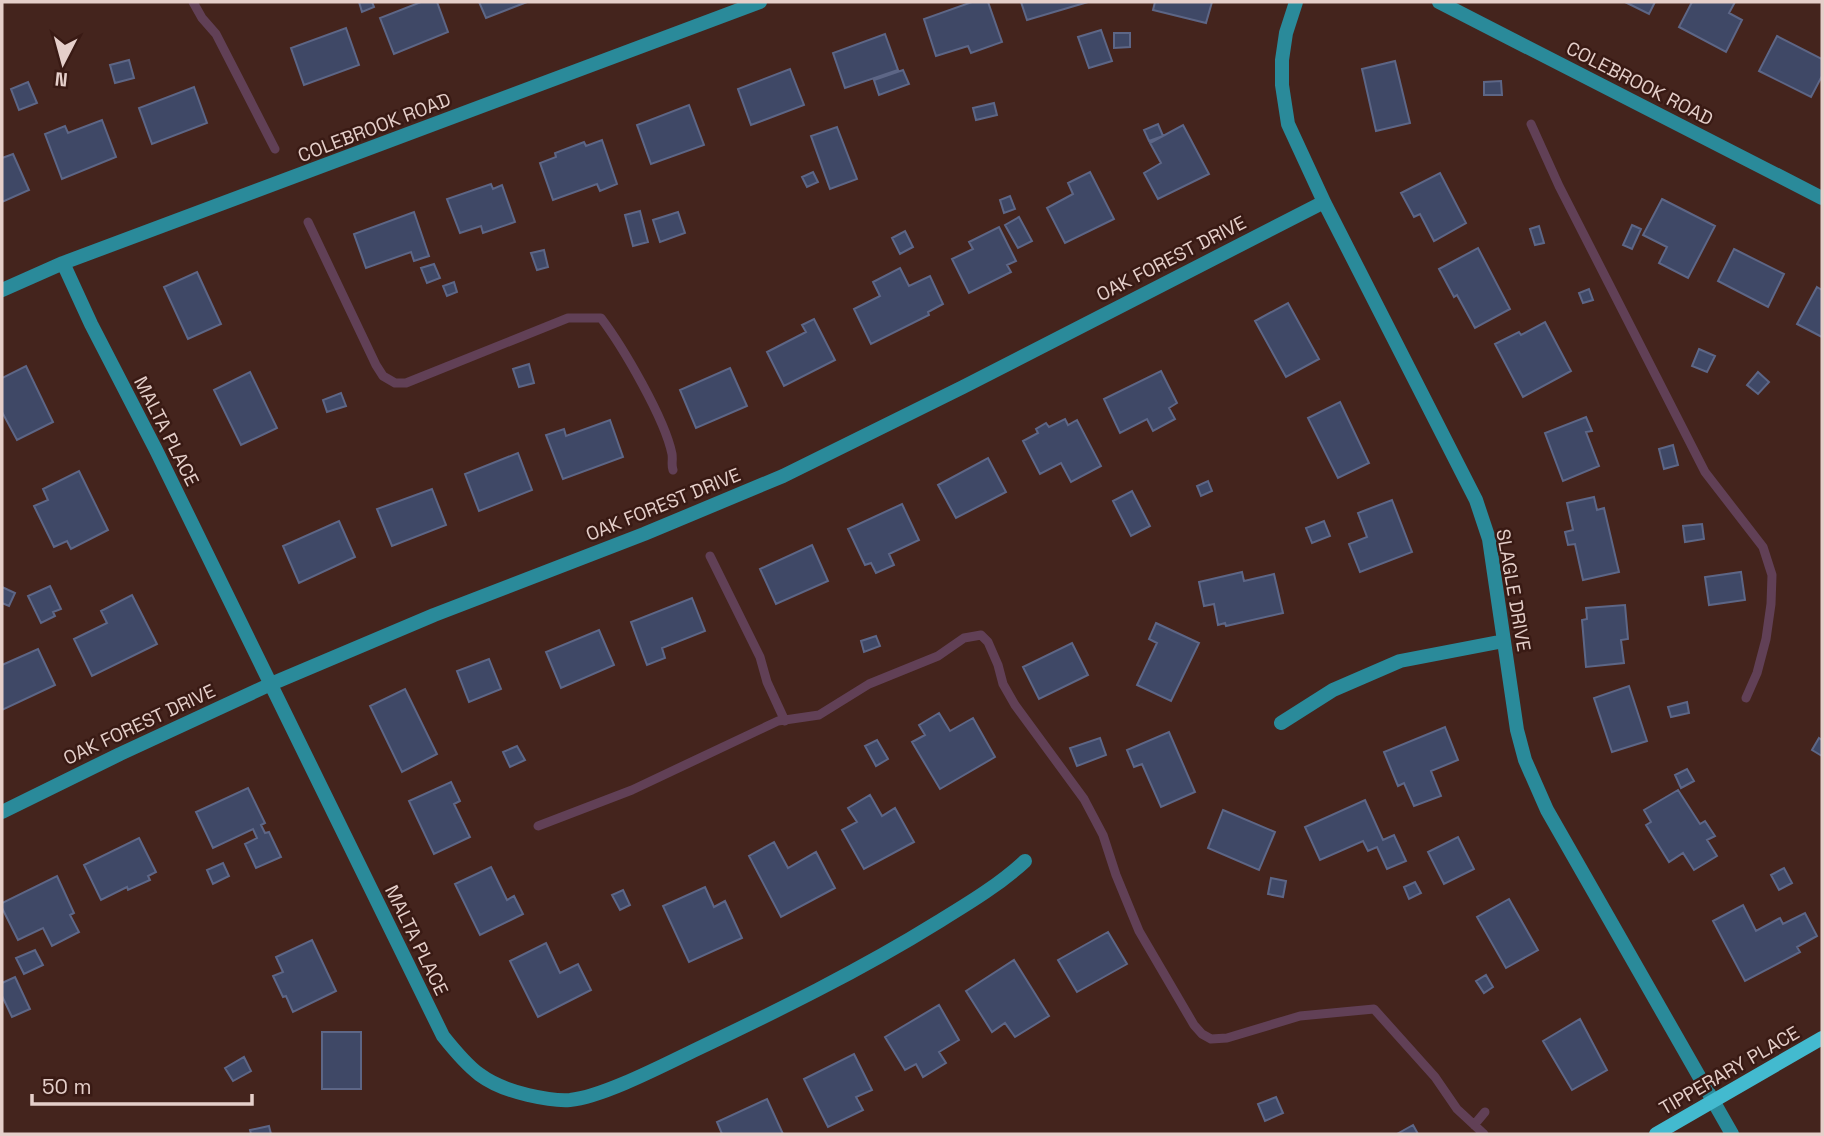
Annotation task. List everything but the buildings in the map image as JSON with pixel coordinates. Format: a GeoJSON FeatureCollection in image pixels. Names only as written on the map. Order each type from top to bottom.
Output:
{"type":"FeatureCollection","features":[{"type":"Feature","properties":{"kind":"street","name":"COLEBROOK ROAD"},"geometry":{"type":"LineString","coordinates":[[2,290],[63,262],[760,2]]}},
{"type":"Feature","properties":{"kind":"street","name":"SLAGLE DRIVE"},"geometry":{"type":"LineString","coordinates":[[1296,2],[1286,33],[1282,85],[1288,124],[1324,202],[1476,500],[1489,539],[1517,730],[1525,760],[1547,810],[1732,1134]]}},
{"type":"Feature","properties":{"kind":"street","name":"COLEBROOK ROAD"},"geometry":{"type":"LineString","coordinates":[[1439,2],[1822,198]]}},
{"type":"Feature","properties":{"kind":"street","name":"OAK FOREST DRIVE"},"geometry":{"type":"LineString","coordinates":[[2,812],[271,684],[434,615],[644,534],[783,476],[1324,202]]}},
{"type":"Feature","properties":{"kind":"street","name":"MALTA PLACE"},"geometry":{"type":"LineString","coordinates":[[63,262],[91,324],[163,463],[443,1036],[467,1066],[483,1079],[503,1090],[547,1099],[570,1100],[595,1094],[668,1063],[801,1000],[915,936],[1003,882],[1025,861]]}},
{"type":"Feature","properties":{"kind":"street"},"geometry":{"type":"LineString","coordinates":[[1280,723],[1333,690],[1400,661],[1504,641]]}},
{"type":"Feature","properties":{"kind":"street","name":"TIPPERARY PLACE"},"geometry":{"type":"LineString","coordinates":[[1656,1134],[1822,1038]]}},
{"type":"Feature","properties":{"kind":"waterway"},"geometry":{"type":"LineString","coordinates":[[193,2],[216,34],[275,149]]}},
{"type":"Feature","properties":{"kind":"waterway"},"geometry":{"type":"LineString","coordinates":[[1531,124],[1559,186],[1705,472],[1763,547],[1772,575],[1771,604],[1757,673],[1746,698]]}},
{"type":"Feature","properties":{"kind":"waterway"},"geometry":{"type":"LineString","coordinates":[[308,222],[376,365],[383,376],[395,383],[406,383],[568,318],[601,318],[652,403],[668,439],[673,470]]}},
{"type":"Feature","properties":{"kind":"waterway"},"geometry":{"type":"LineString","coordinates":[[710,556],[760,657],[767,682],[785,721]]}},
{"type":"Feature","properties":{"kind":"waterway"},"geometry":{"type":"LineString","coordinates":[[538,826],[632,790],[778,721],[819,715],[869,684],[938,656],[964,638],[981,635],[988,642],[1003,684],[1015,705],[1084,799],[1103,835],[1139,931],[1194,1025],[1202,1034],[1211,1039],[1227,1038],[1300,1016],[1374,1009],[1435,1077],[1457,1109],[1484,1134]]}},
{"type":"Feature","properties":{"kind":"waterway"},"geometry":{"type":"LineString","coordinates":[[1474,1125],[1485,1112]]}}]}
